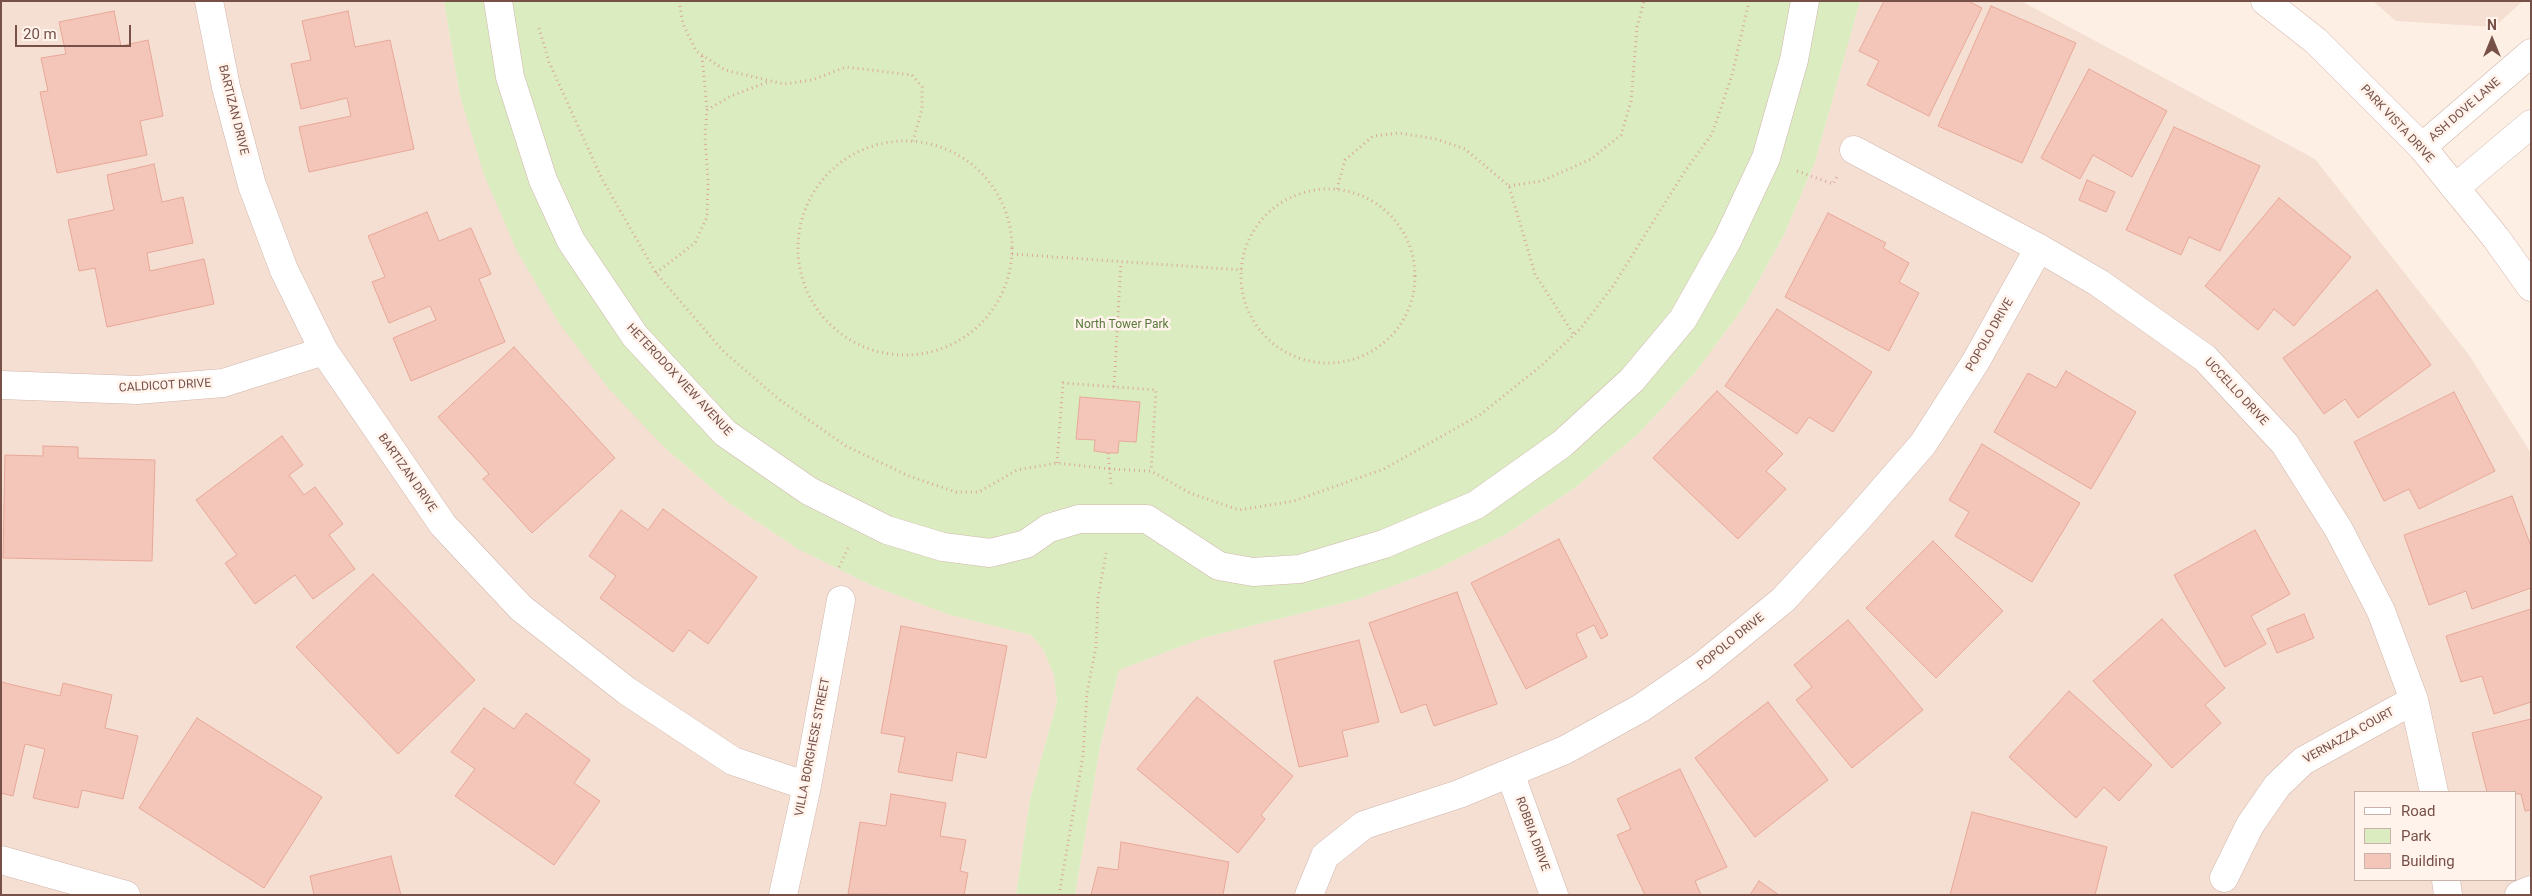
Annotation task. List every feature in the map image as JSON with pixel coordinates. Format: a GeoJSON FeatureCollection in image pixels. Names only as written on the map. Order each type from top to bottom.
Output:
{"type":"FeatureCollection","features":[{"type":"Feature","properties":{"kind":"street","name":"BARTIZAN DRIVE"},"geometry":{"type":"LineString","coordinates":[[209,1],[226,87],[252,185],[284,270],[324,351],[443,524],[521,608],[627,692],[733,761],[807,786]]}},
{"type":"Feature","properties":{"kind":"street","name":"HETERODOX VIEW AVENUE"},"geometry":{"type":"LineString","coordinates":[[498,1],[510,77],[543,180],[571,241],[636,336],[725,433],[809,491],[887,530],[942,547],[990,553],[1026,544],[1049,528],[1079,519],[1147,519],[1219,566],[1253,572],[1300,570],[1310,567],[1384,544],[1476,505],[1562,444],[1632,380],[1683,319],[1727,241],[1766,158],[1794,60],[1805,1]]}},
{"type":"Feature","properties":{"kind":"street","name":"PARK VISTA DRIVE"},"geometry":{"type":"LineString","coordinates":[[2265,1],[2316,41],[2422,147],[2496,238],[2531,287]]}},
{"type":"Feature","properties":{"kind":"street","name":"ASH DOVE LANE"},"geometry":{"type":"LineString","coordinates":[[2422,147],[2531,53]]}},
{"type":"Feature","properties":{"kind":"street"},"geometry":{"type":"LineString","coordinates":[[2455,188],[2531,124]]}},
{"type":"Feature","properties":{"kind":"street","name":"UCCELLO DRIVE"},"geometry":{"type":"LineString","coordinates":[[1854,150],[2039,248],[2099,283],[2205,358],[2285,444],[2338,530],[2381,611],[2414,700],[2434,791]]}},
{"type":"Feature","properties":{"kind":"street","name":"POPOLO DRIVE"},"geometry":{"type":"LineString","coordinates":[[1309,895],[1325,856],[1364,825],[1459,794],[1565,750],[1640,708],[1702,666],[1783,600],[1856,522],[1923,444],[1976,361],[2039,248]]}},
{"type":"Feature","properties":{"kind":"street","name":"CALDICOT DRIVE"},"geometry":{"type":"LineString","coordinates":[[1,385],[137,390],[223,383],[324,351]]}},
{"type":"Feature","properties":{"kind":"street","name":"VILLA BORGHESE STREET"},"geometry":{"type":"LineString","coordinates":[[783,895],[807,786],[841,600]]}},
{"type":"Feature","properties":{"kind":"street","name":"VERNAZZA COURT"},"geometry":{"type":"LineString","coordinates":[[2224,878],[2250,825],[2277,786],[2303,761],[2414,700]]}},
{"type":"Feature","properties":{"kind":"street","name":"ROBBIA DRIVE"},"geometry":{"type":"LineString","coordinates":[[1510,773],[1554,895]]}},
{"type":"Feature","properties":{"kind":"street"},"geometry":{"type":"LineString","coordinates":[[1,860],[126,895]]}},
{"type":"Feature","properties":{"kind":"street"},"geometry":{"type":"LineString","coordinates":[[2446,881],[2448,895]]}},
{"type":"Feature","properties":{"kind":"street"},"geometry":{"type":"LineString","coordinates":[[2519,895],[2531,890]]}},
{"type":"Feature","properties":{"kind":"path"},"geometry":{"type":"LineString","coordinates":[[679,1],[683,24],[696,51],[725,70],[784,84],[812,80],[846,67],[912,75],[922,87],[922,109],[913,141]]}},
{"type":"Feature","properties":{"kind":"path"},"geometry":{"type":"LineString","coordinates":[[1509,186],[1542,181],[1591,159],[1621,135],[1631,101],[1637,27],[1644,1]]}},
{"type":"Feature","properties":{"kind":"path"},"geometry":{"type":"LineString","coordinates":[[537,20],[549,62],[602,179],[656,273],[724,352],[780,400],[846,446],[909,476],[956,492],[980,492],[1017,470],[1057,463],[1151,471],[1190,493],[1239,510],[1294,501],[1384,469],[1481,414],[1542,365],[1574,334],[1614,286],[1685,171],[1712,134],[1732,75],[1749,1]]}},
{"type":"Feature","properties":{"kind":"path"},"geometry":{"type":"LineString","coordinates":[[656,273],[695,243],[707,217],[708,182],[705,137],[707,110],[702,55]]}},
{"type":"Feature","properties":{"kind":"path"},"geometry":{"type":"LineString","coordinates":[[707,110],[731,96],[771,81]]}},
{"type":"Feature","properties":{"kind":"path"},"geometry":{"type":"LineString","coordinates":[[1336,189],[1345,160],[1373,136],[1399,133],[1436,139],[1465,149],[1509,186],[1535,274],[1574,334]]}},
{"type":"Feature","properties":{"kind":"path"},"geometry":{"type":"LineString","coordinates":[[913,141],[946,149],[975,168],[997,193],[1010,225],[1012,254],[1004,292],[985,320],[958,342],[926,354],[892,355],[859,345],[828,324],[807,293],[797,258],[800,221],[816,187],[842,160],[876,144],[913,141]]}},
{"type":"Feature","properties":{"kind":"path"},"geometry":{"type":"LineString","coordinates":[[1766,158],[1833,184],[1854,150]]}},
{"type":"Feature","properties":{"kind":"path"},"geometry":{"type":"LineString","coordinates":[[1336,189],[1363,196],[1386,211],[1404,232],[1414,259],[1415,286],[1408,313],[1392,336],[1371,352],[1345,362],[1317,363],[1288,354],[1264,336],[1248,311],[1240,282],[1244,252],[1257,225],[1279,204],[1306,192],[1336,189]]}},
{"type":"Feature","properties":{"kind":"path"},"geometry":{"type":"LineString","coordinates":[[1012,254],[1242,270]]}},
{"type":"Feature","properties":{"kind":"path"},"geometry":{"type":"LineString","coordinates":[[1114,387],[1121,262]]}},
{"type":"Feature","properties":{"kind":"path"},"geometry":{"type":"LineString","coordinates":[[1057,463],[1063,383],[1156,390],[1151,471]]}},
{"type":"Feature","properties":{"kind":"path"},"geometry":{"type":"LineString","coordinates":[[1059,895],[1083,756],[1087,693],[1096,646],[1098,598],[1111,519],[1111,469],[1108,453]]}},
{"type":"Feature","properties":{"kind":"path"},"geometry":{"type":"LineString","coordinates":[[841,600],[828,589],[862,518]]}},
{"type":"Feature","properties":{"kind":"shaded area"},"geometry":{"type":"Polygon","coordinates":[[[1,1],[444,1],[460,96],[666,449],[729,503],[798,549],[873,586],[950,615],[1031,635],[1043,649],[1054,675],[1057,702],[1030,799],[1016,895],[1,895],[1,1]]]}},
{"type":"Feature","properties":{"kind":"shaded area"},"geometry":{"type":"Polygon","coordinates":[[[1860,1],[2021,1],[2315,159],[2469,355],[2531,453],[2531,895],[1075,895],[1100,747],[1119,670],[1203,638],[1358,599],[1435,570],[1508,533],[1576,487],[1638,434],[1694,374],[1743,308],[1783,237],[1815,162],[1860,1]]]}},
{"type":"Feature","properties":{"kind":"shaded area"},"geometry":{"type":"Polygon","coordinates":[[[2373,1],[2523,1],[2494,27],[2396,21],[2373,1]]]}},
{"type":"Feature","properties":{"kind":"green space","name":"North Tower Park"},"geometry":{"type":"Polygon","coordinates":[[[444,1],[1860,1],[1815,162],[1783,237],[1743,308],[1694,374],[1638,434],[1576,487],[1508,533],[1435,570],[1358,599],[1203,638],[1119,670],[1100,747],[1075,895],[1016,895],[1030,799],[1057,702],[1054,675],[1043,649],[1031,635],[950,615],[873,586],[798,549],[729,503],[666,449],[609,389],[559,323],[517,251],[484,175],[460,96],[444,1]]]}},
{"type":"Feature","properties":{"kind":"building"},"geometry":{"type":"Polygon","coordinates":[[[1884,1],[1968,1],[1982,8],[1929,116],[1867,85],[1879,61],[1859,51],[1884,1]]]}},
{"type":"Feature","properties":{"kind":"building"},"geometry":{"type":"Polygon","coordinates":[[[1991,6],[2076,43],[2022,163],[1938,126],[1991,6]]]}},
{"type":"Feature","properties":{"kind":"building"},"geometry":{"type":"Polygon","coordinates":[[[114,11],[121,46],[148,40],[163,116],[140,121],[147,155],[57,173],[40,92],[48,91],[41,58],[66,54],[59,22],[114,11]]]}},
{"type":"Feature","properties":{"kind":"building"},"geometry":{"type":"Polygon","coordinates":[[[348,11],[355,47],[390,40],[414,149],[309,172],[299,127],[351,116],[347,98],[301,109],[291,64],[311,60],[302,21],[348,11]]]}},
{"type":"Feature","properties":{"kind":"building"},"geometry":{"type":"Polygon","coordinates":[[[2089,69],[2167,111],[2132,177],[2093,155],[2080,179],[2041,158],[2089,69]]]}},
{"type":"Feature","properties":{"kind":"building"},"geometry":{"type":"Polygon","coordinates":[[[2174,127],[2260,166],[2220,251],[2189,237],[2181,255],[2126,230],[2174,127]]]}},
{"type":"Feature","properties":{"kind":"building"},"geometry":{"type":"Polygon","coordinates":[[[154,164],[162,202],[183,197],[193,243],[147,253],[150,271],[204,259],[214,304],[107,327],[95,268],[79,271],[68,220],[114,210],[107,175],[154,164]]]}},
{"type":"Feature","properties":{"kind":"building"},"geometry":{"type":"Polygon","coordinates":[[[2087,180],[2115,192],[2106,212],[2079,200],[2087,180]]]}},
{"type":"Feature","properties":{"kind":"building"},"geometry":{"type":"Polygon","coordinates":[[[2279,198],[2351,257],[2294,326],[2274,309],[2258,330],[2205,286],[2279,198]]]}},
{"type":"Feature","properties":{"kind":"building"},"geometry":{"type":"Polygon","coordinates":[[[427,212],[439,241],[471,228],[491,274],[479,279],[505,342],[411,381],[393,338],[436,320],[430,306],[389,323],[372,282],[385,277],[368,236],[427,212]]]}},
{"type":"Feature","properties":{"kind":"building"},"geometry":{"type":"Polygon","coordinates":[[[1828,213],[1886,243],[1883,248],[1909,263],[1899,282],[1919,293],[1889,351],[1785,297],[1828,213]]]}},
{"type":"Feature","properties":{"kind":"building"},"geometry":{"type":"Polygon","coordinates":[[[2377,290],[2431,365],[2358,418],[2345,399],[2324,414],[2283,358],[2377,290]]]}},
{"type":"Feature","properties":{"kind":"building"},"geometry":{"type":"Polygon","coordinates":[[[1777,309],[1872,372],[1833,432],[1809,417],[1797,434],[1725,386],[1777,309]]]}},
{"type":"Feature","properties":{"kind":"building"},"geometry":{"type":"Polygon","coordinates":[[[514,347],[615,458],[532,533],[483,479],[489,474],[438,417],[514,347]]]}},
{"type":"Feature","properties":{"kind":"building"},"geometry":{"type":"Polygon","coordinates":[[[2066,371],[2136,412],[2091,489],[1994,432],[2028,373],[2056,388],[2066,371]]]}},
{"type":"Feature","properties":{"kind":"building"},"geometry":{"type":"Polygon","coordinates":[[[1717,391],[1783,454],[1766,471],[1786,489],[1738,539],[1653,458],[1717,391]]]}},
{"type":"Feature","properties":{"kind":"building"},"geometry":{"type":"Polygon","coordinates":[[[2454,392],[2495,471],[2419,509],[2409,489],[2384,501],[2354,442],[2454,392]]]}},
{"type":"Feature","properties":{"kind":"building"},"geometry":{"type":"Polygon","coordinates":[[[1080,397],[1140,402],[1136,442],[1119,441],[1118,453],[1108,453],[1094,451],[1095,440],[1076,439],[1080,397]]]}},
{"type":"Feature","properties":{"kind":"building"},"geometry":{"type":"Polygon","coordinates":[[[282,436],[303,465],[289,475],[304,495],[315,487],[343,524],[329,535],[355,569],[313,599],[295,575],[255,604],[225,563],[237,555],[196,500],[282,436]]]}},
{"type":"Feature","properties":{"kind":"building"},"geometry":{"type":"Polygon","coordinates":[[[1982,444],[2080,503],[2032,582],[1955,536],[1969,512],[1949,500],[1982,444]]]}},
{"type":"Feature","properties":{"kind":"building"},"geometry":{"type":"Polygon","coordinates":[[[43,446],[78,447],[78,458],[155,460],[152,561],[3,558],[5,455],[43,456],[43,446]]]}},
{"type":"Feature","properties":{"kind":"building"},"geometry":{"type":"Polygon","coordinates":[[[2512,496],[2531,546],[2531,588],[2472,609],[2466,591],[2429,605],[2404,535],[2512,496]]]}},
{"type":"Feature","properties":{"kind":"building"},"geometry":{"type":"Polygon","coordinates":[[[663,509],[757,577],[708,644],[689,630],[673,652],[600,598],[616,576],[589,556],[621,510],[648,530],[663,509]]]}},
{"type":"Feature","properties":{"kind":"building"},"geometry":{"type":"Polygon","coordinates":[[[2255,530],[2290,594],[2251,616],[2266,644],[2225,667],[2174,575],[2255,530]]]}},
{"type":"Feature","properties":{"kind":"building"},"geometry":{"type":"Polygon","coordinates":[[[1559,539],[1608,635],[1601,639],[1594,625],[1576,634],[1587,657],[1526,689],[1471,583],[1559,539]]]}},
{"type":"Feature","properties":{"kind":"building"},"geometry":{"type":"Polygon","coordinates":[[[1933,541],[2003,611],[1936,678],[1866,608],[1933,541]]]}},
{"type":"Feature","properties":{"kind":"building"},"geometry":{"type":"Polygon","coordinates":[[[373,574],[475,680],[398,754],[296,647],[373,574]]]}},
{"type":"Feature","properties":{"kind":"building"},"geometry":{"type":"Polygon","coordinates":[[[1457,592],[1497,704],[1434,726],[1426,704],[1401,713],[1369,623],[1457,592]]]}},
{"type":"Feature","properties":{"kind":"building"},"geometry":{"type":"Polygon","coordinates":[[[2531,609],[2531,702],[2494,714],[2482,676],[2461,682],[2446,636],[2531,609]]]}},
{"type":"Feature","properties":{"kind":"building"},"geometry":{"type":"Polygon","coordinates":[[[2304,614],[2314,638],[2277,653],[2267,629],[2304,614]]]}},
{"type":"Feature","properties":{"kind":"building"},"geometry":{"type":"Polygon","coordinates":[[[2162,619],[2225,688],[2205,705],[2221,723],[2172,768],[2093,681],[2162,619]]]}},
{"type":"Feature","properties":{"kind":"building"},"geometry":{"type":"Polygon","coordinates":[[[1848,620],[1923,710],[1852,768],[1796,700],[1812,687],[1794,665],[1848,620]]]}},
{"type":"Feature","properties":{"kind":"building"},"geometry":{"type":"Polygon","coordinates":[[[901,626],[1007,646],[986,758],[957,752],[952,781],[898,772],[905,737],[881,733],[901,626]]]}},
{"type":"Feature","properties":{"kind":"building"},"geometry":{"type":"Polygon","coordinates":[[[1359,640],[1379,722],[1342,731],[1348,756],[1299,767],[1274,661],[1359,640]]]}},
{"type":"Feature","properties":{"kind":"building"},"geometry":{"type":"Polygon","coordinates":[[[1,682],[60,696],[63,683],[112,695],[105,728],[138,736],[123,799],[82,790],[78,808],[33,798],[45,749],[25,744],[13,796],[1,793],[1,682]]]}},
{"type":"Feature","properties":{"kind":"building"},"geometry":{"type":"Polygon","coordinates":[[[2069,691],[2152,765],[2119,801],[2104,787],[2076,818],[2009,757],[2069,691]]]}},
{"type":"Feature","properties":{"kind":"building"},"geometry":{"type":"Polygon","coordinates":[[[1197,697],[1293,776],[1261,815],[1265,819],[1238,853],[1137,769],[1197,697]]]}},
{"type":"Feature","properties":{"kind":"building"},"geometry":{"type":"Polygon","coordinates":[[[1768,702],[1828,780],[1755,837],[1695,758],[1768,702]]]}},
{"type":"Feature","properties":{"kind":"building"},"geometry":{"type":"Polygon","coordinates":[[[484,708],[514,729],[526,713],[590,760],[574,783],[600,801],[554,865],[455,796],[475,769],[451,752],[484,708]]]}},
{"type":"Feature","properties":{"kind":"building"},"geometry":{"type":"Polygon","coordinates":[[[197,718],[322,797],[264,888],[139,808],[197,718]]]}},
{"type":"Feature","properties":{"kind":"building"},"geometry":{"type":"Polygon","coordinates":[[[2531,719],[2531,810],[2525,811],[2521,794],[2517,794],[2517,791],[2487,791],[2472,733],[2531,719]]]}},
{"type":"Feature","properties":{"kind":"building"},"geometry":{"type":"Polygon","coordinates":[[[1680,769],[1727,867],[1695,881],[1701,895],[1645,895],[1617,835],[1631,829],[1617,799],[1680,769]]]}},
{"type":"Feature","properties":{"kind":"building"},"geometry":{"type":"Polygon","coordinates":[[[891,794],[946,803],[940,836],[966,840],[960,871],[968,873],[964,895],[848,894],[860,822],[886,826],[891,794]]]}},
{"type":"Feature","properties":{"kind":"building"},"geometry":{"type":"Polygon","coordinates":[[[1972,812],[2107,847],[2095,895],[1950,895],[1972,812]]]}},
{"type":"Feature","properties":{"kind":"building"},"geometry":{"type":"Polygon","coordinates":[[[1121,842],[1229,862],[1223,895],[1091,895],[1098,867],[1118,870],[1121,842]]]}},
{"type":"Feature","properties":{"kind":"building"},"geometry":{"type":"Polygon","coordinates":[[[391,856],[401,895],[314,895],[310,876],[391,856]]]}},
{"type":"Feature","properties":{"kind":"building"},"geometry":{"type":"Polygon","coordinates":[[[1759,881],[1779,895],[1750,895],[1759,881]]]}}]}
